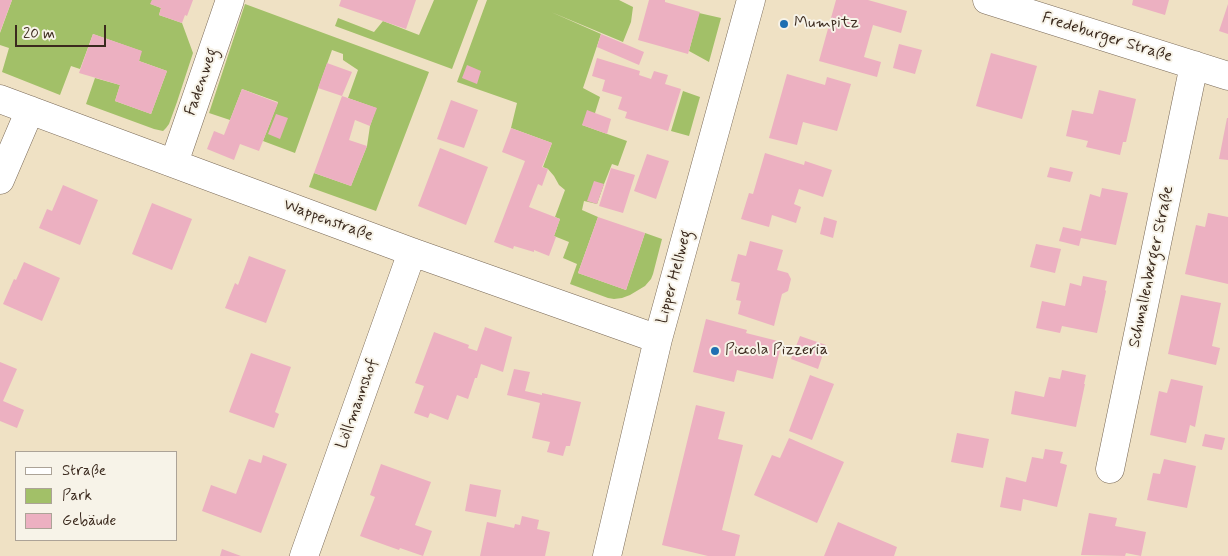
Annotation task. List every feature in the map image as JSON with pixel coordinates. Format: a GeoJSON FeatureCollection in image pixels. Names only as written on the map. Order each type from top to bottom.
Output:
{"type":"FeatureCollection","features":[{"type":"Feature","properties":{"kind":"street","name":"Fadenweg"},"geometry":{"type":"LineString","coordinates":[[174,164],[230,0]]}},
{"type":"Feature","properties":{"kind":"street","name":"Lipper Hellweg"},"geometry":{"type":"LineString","coordinates":[[607,556],[658,339],[751,0]]}},
{"type":"Feature","properties":{"kind":"street","name":"Fredeburger Straße"},"geometry":{"type":"LineString","coordinates":[[987,0],[1228,76]]}},
{"type":"Feature","properties":{"kind":"street","name":"Schmallenberger Straße"},"geometry":{"type":"LineString","coordinates":[[1110,469],[1194,65]]}},
{"type":"Feature","properties":{"kind":"street","name":"Wappenstraße"},"geometry":{"type":"LineString","coordinates":[[0,99],[412,252],[658,339]]}},
{"type":"Feature","properties":{"kind":"street"},"geometry":{"type":"LineString","coordinates":[[0,180],[30,110]]}},
{"type":"Feature","properties":{"kind":"street","name":"Löllmannshof"},"geometry":{"type":"LineString","coordinates":[[304,556],[412,252]]}},
{"type":"Feature","properties":{"kind":"green space"},"geometry":{"type":"Polygon","coordinates":[[[12,0],[152,0],[151,4],[161,8],[159,15],[182,23],[193,53],[177,102],[166,128],[163,131],[154,129],[86,104],[95,78],[120,85],[115,101],[151,114],[167,71],[139,61],[141,51],[93,34],[80,69],[71,66],[60,95],[2,72],[9,48],[0,45],[0,33],[12,0]]]}},
{"type":"Feature","properties":{"kind":"green space"},"geometry":{"type":"Polygon","coordinates":[[[434,0],[478,0],[452,69],[335,26],[338,18],[374,32],[383,21],[419,35],[434,0]]]}},
{"type":"Feature","properties":{"kind":"green space"},"geometry":{"type":"Polygon","coordinates":[[[487,0],[619,0],[633,7],[631,22],[623,42],[551,12],[601,34],[583,88],[600,97],[595,113],[582,125],[627,141],[618,166],[612,164],[597,204],[584,201],[582,210],[598,217],[578,273],[626,290],[645,233],[662,239],[651,279],[645,286],[630,295],[622,298],[608,298],[570,284],[577,264],[563,258],[569,242],[554,236],[560,219],[555,217],[565,190],[559,185],[548,169],[543,167],[552,143],[511,128],[517,103],[457,82],[487,0]]]}},
{"type":"Feature","properties":{"kind":"green space"},"geometry":{"type":"Polygon","coordinates":[[[245,4],[429,72],[376,211],[309,187],[314,173],[351,186],[367,146],[370,126],[376,108],[348,98],[358,70],[343,60],[343,54],[332,50],[295,153],[263,141],[278,102],[242,89],[230,120],[209,113],[245,4]]]}},
{"type":"Feature","properties":{"kind":"green space"},"geometry":{"type":"Polygon","coordinates":[[[699,13],[721,18],[709,62],[689,51],[699,13]]]}},
{"type":"Feature","properties":{"kind":"green space"},"geometry":{"type":"Polygon","coordinates":[[[683,91],[700,97],[689,136],[671,131],[683,91]]]}},
{"type":"Feature","properties":{"kind":"building"},"geometry":{"type":"Polygon","coordinates":[[[0,0],[12,0],[0,32],[0,0]]]}},
{"type":"Feature","properties":{"kind":"building"},"geometry":{"type":"Polygon","coordinates":[[[152,0],[193,0],[182,23],[159,15],[161,8],[150,4],[152,0]]]}},
{"type":"Feature","properties":{"kind":"building"},"geometry":{"type":"Polygon","coordinates":[[[341,0],[416,0],[406,29],[339,6],[341,0]]]}},
{"type":"Feature","properties":{"kind":"building"},"geometry":{"type":"Polygon","coordinates":[[[649,0],[665,0],[665,2],[700,12],[688,54],[638,40],[649,0]]]}},
{"type":"Feature","properties":{"kind":"building"},"geometry":{"type":"Polygon","coordinates":[[[836,0],[868,0],[907,11],[901,33],[873,25],[864,57],[881,62],[877,77],[819,61],[836,0]]]}},
{"type":"Feature","properties":{"kind":"building"},"geometry":{"type":"Polygon","coordinates":[[[1133,0],[1169,0],[1165,15],[1132,5],[1133,0]]]}},
{"type":"Feature","properties":{"kind":"building"},"geometry":{"type":"Polygon","coordinates":[[[1228,4],[1228,34],[1219,31],[1228,4]]]}},
{"type":"Feature","properties":{"kind":"building"},"geometry":{"type":"Polygon","coordinates":[[[93,34],[142,51],[139,61],[167,71],[151,114],[115,101],[120,85],[79,73],[93,34]]]}},
{"type":"Feature","properties":{"kind":"building"},"geometry":{"type":"Polygon","coordinates":[[[601,34],[644,52],[639,65],[597,47],[601,34]]]}},
{"type":"Feature","properties":{"kind":"building"},"geometry":{"type":"Polygon","coordinates":[[[899,44],[922,50],[915,74],[893,68],[899,44]]]}},
{"type":"Feature","properties":{"kind":"building"},"geometry":{"type":"Polygon","coordinates":[[[991,53],[1037,66],[1022,119],[976,106],[991,53]]]}},
{"type":"Feature","properties":{"kind":"building"},"geometry":{"type":"Polygon","coordinates":[[[597,58],[640,71],[639,75],[651,79],[654,71],[668,75],[665,84],[681,89],[668,131],[625,118],[627,112],[618,109],[622,97],[602,91],[605,80],[592,76],[597,58]]]}},
{"type":"Feature","properties":{"kind":"building"},"geometry":{"type":"Polygon","coordinates":[[[327,63],[352,72],[342,96],[318,88],[327,63]]]}},
{"type":"Feature","properties":{"kind":"building"},"geometry":{"type":"Polygon","coordinates":[[[467,65],[481,71],[477,84],[462,78],[467,65]]]}},
{"type":"Feature","properties":{"kind":"building"},"geometry":{"type":"Polygon","coordinates":[[[787,74],[825,85],[827,77],[851,84],[837,131],[803,122],[797,145],[769,138],[787,74]]]}},
{"type":"Feature","properties":{"kind":"building"},"geometry":{"type":"Polygon","coordinates":[[[242,89],[278,103],[259,151],[240,144],[234,160],[207,149],[214,131],[224,135],[242,89]]]}},
{"type":"Feature","properties":{"kind":"building"},"geometry":{"type":"Polygon","coordinates":[[[1099,90],[1136,99],[1126,142],[1123,142],[1120,155],[1086,147],[1088,141],[1066,136],[1072,110],[1093,114],[1099,90]]]}},
{"type":"Feature","properties":{"kind":"building"},"geometry":{"type":"Polygon","coordinates":[[[342,96],[377,108],[370,126],[355,120],[349,140],[367,146],[351,186],[314,173],[342,96]]]}},
{"type":"Feature","properties":{"kind":"building"},"geometry":{"type":"Polygon","coordinates":[[[451,100],[478,110],[464,148],[437,139],[451,100]]]}},
{"type":"Feature","properties":{"kind":"building"},"geometry":{"type":"Polygon","coordinates":[[[587,110],[611,119],[607,134],[582,125],[587,110]]]}},
{"type":"Feature","properties":{"kind":"building"},"geometry":{"type":"Polygon","coordinates":[[[276,114],[288,118],[280,139],[268,134],[276,114]]]}},
{"type":"Feature","properties":{"kind":"building"},"geometry":{"type":"Polygon","coordinates":[[[1228,118],[1228,160],[1219,159],[1228,118]]]}},
{"type":"Feature","properties":{"kind":"building"},"geometry":{"type":"Polygon","coordinates":[[[511,128],[552,143],[542,167],[548,169],[542,186],[538,184],[529,207],[560,219],[549,256],[534,250],[534,252],[514,246],[513,249],[494,242],[525,161],[502,152],[511,128]]]}},
{"type":"Feature","properties":{"kind":"building"},"geometry":{"type":"Polygon","coordinates":[[[440,148],[488,167],[466,225],[418,206],[440,148]]]}},
{"type":"Feature","properties":{"kind":"building"},"geometry":{"type":"Polygon","coordinates":[[[765,153],[804,165],[805,161],[832,170],[823,197],[799,189],[794,204],[801,207],[796,223],[772,215],[769,227],[741,219],[749,193],[753,194],[765,153]]]}},
{"type":"Feature","properties":{"kind":"building"},"geometry":{"type":"Polygon","coordinates":[[[647,154],[669,161],[656,199],[634,191],[647,154]]]}},
{"type":"Feature","properties":{"kind":"building"},"geometry":{"type":"Polygon","coordinates":[[[1050,167],[1073,172],[1070,182],[1047,177],[1050,167]]]}},
{"type":"Feature","properties":{"kind":"building"},"geometry":{"type":"Polygon","coordinates":[[[611,168],[635,175],[623,213],[599,206],[611,168]]]}},
{"type":"Feature","properties":{"kind":"building"},"geometry":{"type":"Polygon","coordinates":[[[594,181],[604,184],[597,204],[587,201],[594,181]]]}},
{"type":"Feature","properties":{"kind":"building"},"geometry":{"type":"Polygon","coordinates":[[[63,185],[98,200],[80,245],[39,228],[47,209],[52,211],[63,185]]]}},
{"type":"Feature","properties":{"kind":"building"},"geometry":{"type":"Polygon","coordinates":[[[1102,188],[1128,193],[1116,245],[1081,238],[1079,246],[1059,241],[1063,227],[1081,231],[1090,194],[1100,197],[1102,188]]]}},
{"type":"Feature","properties":{"kind":"building"},"geometry":{"type":"Polygon","coordinates":[[[152,203],[192,219],[172,270],[132,254],[152,203]]]}},
{"type":"Feature","properties":{"kind":"building"},"geometry":{"type":"Polygon","coordinates":[[[1208,213],[1228,217],[1228,284],[1185,274],[1196,225],[1205,227],[1208,213]]]}},
{"type":"Feature","properties":{"kind":"building"},"geometry":{"type":"Polygon","coordinates":[[[598,217],[645,233],[626,290],[578,273],[598,217]]]}},
{"type":"Feature","properties":{"kind":"building"},"geometry":{"type":"Polygon","coordinates":[[[824,217],[837,221],[833,238],[820,234],[824,217]]]}},
{"type":"Feature","properties":{"kind":"building"},"geometry":{"type":"Polygon","coordinates":[[[750,241],[783,250],[777,270],[788,273],[791,279],[788,291],[782,294],[774,326],[738,314],[741,301],[736,300],[740,283],[731,281],[738,254],[746,256],[750,241]]]}},
{"type":"Feature","properties":{"kind":"building"},"geometry":{"type":"Polygon","coordinates":[[[1036,244],[1061,249],[1055,273],[1030,267],[1036,244]]]}},
{"type":"Feature","properties":{"kind":"building"},"geometry":{"type":"Polygon","coordinates":[[[249,256],[286,270],[266,323],[225,308],[235,283],[238,285],[249,256]]]}},
{"type":"Feature","properties":{"kind":"building"},"geometry":{"type":"Polygon","coordinates":[[[24,262],[60,278],[42,321],[3,304],[24,262]]]}},
{"type":"Feature","properties":{"kind":"building"},"geometry":{"type":"Polygon","coordinates":[[[1083,276],[1107,281],[1097,333],[1062,326],[1060,333],[1036,328],[1042,301],[1065,306],[1070,283],[1081,286],[1083,276]]]}},
{"type":"Feature","properties":{"kind":"building"},"geometry":{"type":"Polygon","coordinates":[[[1181,295],[1221,303],[1212,346],[1220,348],[1216,365],[1168,354],[1181,295]]]}},
{"type":"Feature","properties":{"kind":"building"},"geometry":{"type":"Polygon","coordinates":[[[706,319],[747,330],[746,333],[782,342],[773,379],[737,370],[734,382],[693,372],[706,319]]]}},
{"type":"Feature","properties":{"kind":"building"},"geometry":{"type":"Polygon","coordinates":[[[485,327],[512,337],[503,372],[481,364],[468,399],[457,395],[448,420],[430,413],[428,418],[414,413],[424,386],[415,383],[434,332],[469,345],[468,348],[477,351],[485,327]]]}},
{"type":"Feature","properties":{"kind":"building"},"geometry":{"type":"Polygon","coordinates":[[[800,336],[826,345],[818,369],[791,359],[800,336]]]}},
{"type":"Feature","properties":{"kind":"building"},"geometry":{"type":"Polygon","coordinates":[[[251,353],[291,367],[275,412],[279,414],[274,428],[229,412],[251,353]]]}},
{"type":"Feature","properties":{"kind":"building"},"geometry":{"type":"Polygon","coordinates":[[[0,362],[17,369],[3,401],[24,410],[17,428],[0,421],[0,362]]]}},
{"type":"Feature","properties":{"kind":"building"},"geometry":{"type":"Polygon","coordinates":[[[514,369],[530,372],[525,391],[581,402],[570,446],[566,446],[563,456],[547,452],[550,442],[532,438],[540,403],[507,395],[514,369]]]}},
{"type":"Feature","properties":{"kind":"building"},"geometry":{"type":"Polygon","coordinates":[[[1062,370],[1086,375],[1076,427],[1011,414],[1015,391],[1044,397],[1049,377],[1060,379],[1062,370]]]}},
{"type":"Feature","properties":{"kind":"building"},"geometry":{"type":"Polygon","coordinates":[[[810,375],[834,384],[812,440],[789,431],[810,375]]]}},
{"type":"Feature","properties":{"kind":"building"},"geometry":{"type":"Polygon","coordinates":[[[1171,379],[1203,386],[1195,427],[1190,425],[1186,443],[1150,435],[1159,391],[1167,393],[1171,379]]]}},
{"type":"Feature","properties":{"kind":"building"},"geometry":{"type":"Polygon","coordinates":[[[696,405],[725,412],[718,439],[743,445],[722,530],[740,535],[735,556],[708,556],[662,545],[696,405]]]}},
{"type":"Feature","properties":{"kind":"building"},"geometry":{"type":"Polygon","coordinates":[[[957,433],[989,439],[983,468],[951,462],[957,433]]]}},
{"type":"Feature","properties":{"kind":"building"},"geometry":{"type":"Polygon","coordinates":[[[1205,434],[1225,438],[1222,450],[1202,446],[1205,434]]]}},
{"type":"Feature","properties":{"kind":"building"},"geometry":{"type":"Polygon","coordinates":[[[789,438],[844,462],[817,523],[754,495],[772,455],[780,458],[789,438]]]}},
{"type":"Feature","properties":{"kind":"building"},"geometry":{"type":"Polygon","coordinates":[[[1045,449],[1063,452],[1060,463],[1067,465],[1057,507],[1023,499],[1021,511],[1000,507],[1006,477],[1026,482],[1032,457],[1043,459],[1045,449]]]}},
{"type":"Feature","properties":{"kind":"building"},"geometry":{"type":"Polygon","coordinates":[[[263,455],[287,464],[261,533],[202,511],[211,485],[236,494],[249,459],[261,463],[263,455]]]}},
{"type":"Feature","properties":{"kind":"building"},"geometry":{"type":"Polygon","coordinates":[[[1164,459],[1196,466],[1187,508],[1147,500],[1153,473],[1160,474],[1164,459]]]}},
{"type":"Feature","properties":{"kind":"building"},"geometry":{"type":"Polygon","coordinates":[[[381,464],[431,482],[415,525],[432,531],[423,556],[400,548],[399,550],[360,536],[375,497],[370,495],[381,464]]]}},
{"type":"Feature","properties":{"kind":"building"},"geometry":{"type":"Polygon","coordinates":[[[470,484],[501,490],[496,517],[465,511],[470,484]]]}},
{"type":"Feature","properties":{"kind":"building"},"geometry":{"type":"Polygon","coordinates":[[[1089,513],[1117,518],[1115,526],[1146,532],[1141,556],[1126,553],[1125,556],[1081,555],[1089,513]]]}},
{"type":"Feature","properties":{"kind":"building"},"geometry":{"type":"Polygon","coordinates":[[[522,516],[539,520],[537,529],[550,532],[545,556],[480,556],[487,522],[514,528],[515,524],[520,525],[522,516]]]}},
{"type":"Feature","properties":{"kind":"building"},"geometry":{"type":"Polygon","coordinates":[[[838,522],[897,547],[894,556],[824,556],[838,522]]]}},
{"type":"Feature","properties":{"kind":"building"},"geometry":{"type":"Polygon","coordinates":[[[222,549],[241,556],[220,556],[222,549]]]}},
{"type":"Feature","properties":{"kind":"place","name":"Mumpitz"},"geometry":{"type":"Point","coordinates":[784,24]}},
{"type":"Feature","properties":{"kind":"place","name":"Piccola Pizzeria"},"geometry":{"type":"Point","coordinates":[715,351]}}]}
